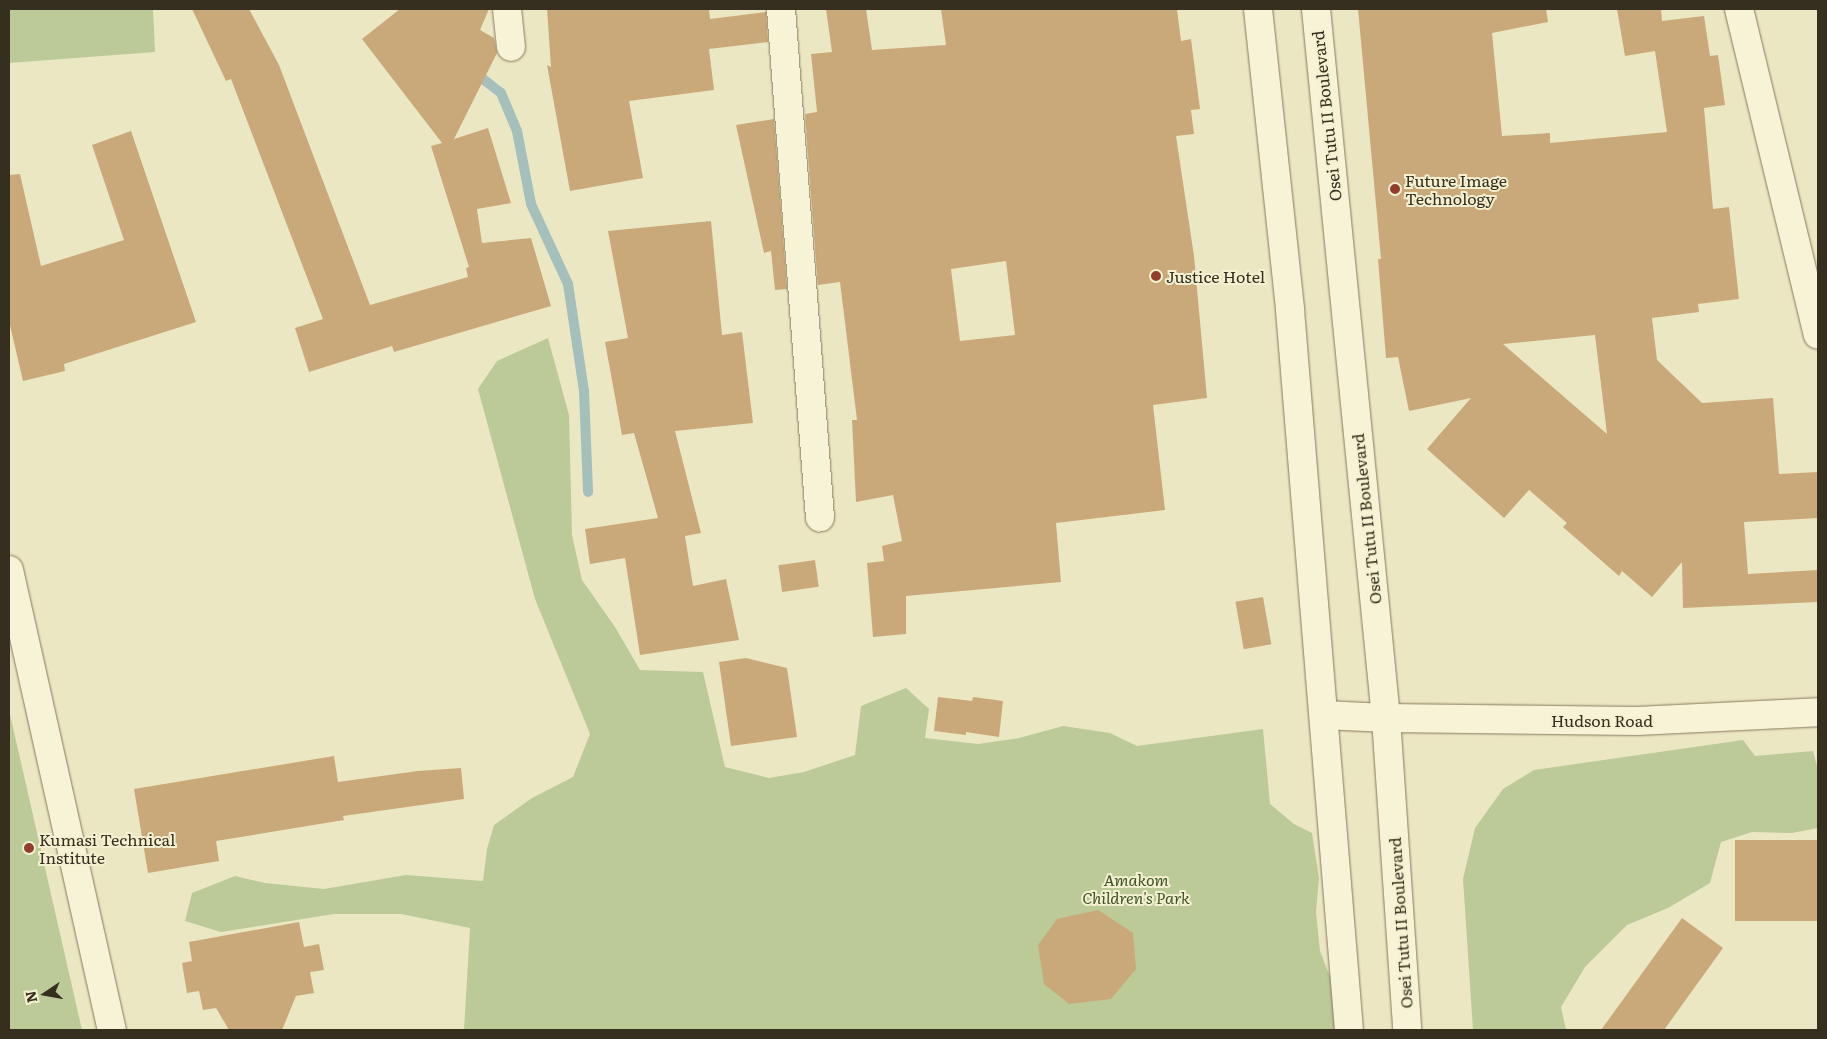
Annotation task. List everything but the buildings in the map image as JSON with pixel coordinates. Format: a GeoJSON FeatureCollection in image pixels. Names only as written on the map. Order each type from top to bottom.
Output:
{"type":"FeatureCollection","features":[{"type":"Feature","properties":{"kind":"main road"},"geometry":{"type":"LineString","coordinates":[[507,9],[511,47]]}},
{"type":"Feature","properties":{"kind":"main road"},"geometry":{"type":"LineString","coordinates":[[781,9],[820,518]]}},
{"type":"Feature","properties":{"kind":"main road"},"geometry":{"type":"LineString","coordinates":[[1258,9],[1290,310],[1349,1030]]}},
{"type":"Feature","properties":{"kind":"main road","name":"Osei Tutu II Boulevard"},"geometry":{"type":"LineString","coordinates":[[1316,9],[1386,718],[1407,1030]]}},
{"type":"Feature","properties":{"kind":"main road"},"geometry":{"type":"LineString","coordinates":[[1739,9],[1818,332]]}},
{"type":"Feature","properties":{"kind":"main road"},"geometry":{"type":"LineString","coordinates":[[9,570],[112,1030]]}},
{"type":"Feature","properties":{"kind":"main road","name":"Hudson Road"},"geometry":{"type":"LineString","coordinates":[[1324,715],[1386,718],[1637,722],[1818,712]]}},
{"type":"Feature","properties":{"kind":"green space"},"geometry":{"type":"Polygon","coordinates":[[[9,9],[153,9],[155,52],[9,63],[9,9]]]}},
{"type":"Feature","properties":{"kind":"green space","name":"Amakom Children's Park"},"geometry":{"type":"Polygon","coordinates":[[[548,338],[569,415],[572,535],[582,580],[615,627],[640,670],[703,672],[725,767],[769,778],[804,772],[855,755],[861,706],[906,688],[929,709],[925,738],[978,744],[1019,738],[1063,726],[1110,733],[1137,746],[1263,729],[1270,804],[1294,824],[1312,833],[1319,878],[1316,912],[1320,951],[1334,987],[1336,1030],[464,1030],[470,928],[401,914],[334,914],[221,932],[185,921],[192,893],[235,876],[265,883],[324,889],[406,875],[483,881],[487,849],[494,825],[532,798],[573,777],[590,734],[535,599],[478,389],[497,361],[548,338]]]}},
{"type":"Feature","properties":{"kind":"green space","name":"Kumasi Technical Institute"},"geometry":{"type":"Polygon","coordinates":[[[9,710],[82,1030],[9,1030],[9,710]]]}},
{"type":"Feature","properties":{"kind":"green space"},"geometry":{"type":"Polygon","coordinates":[[[1743,740],[1755,756],[1813,751],[1818,770],[1818,828],[1792,833],[1752,832],[1721,842],[1710,883],[1668,908],[1627,925],[1585,967],[1561,1007],[1566,1030],[1473,1030],[1463,879],[1475,828],[1503,789],[1534,770],[1743,740]]]}},
{"type":"Feature","properties":{"kind":"waterway"},"geometry":{"type":"LineString","coordinates":[[474,72],[501,93],[517,131],[531,204],[568,284],[584,391],[588,492]]}},
{"type":"Feature","properties":{"kind":"place","name":"Future Image Technology"},"geometry":{"type":"Point","coordinates":[1395,189]}},
{"type":"Feature","properties":{"kind":"place","name":"Justice Hotel"},"geometry":{"type":"Point","coordinates":[1156,276]}},
{"type":"Feature","properties":{"kind":"place","name":"Kumasi Technical Institute"},"geometry":{"type":"Point","coordinates":[29,848]}}]}
